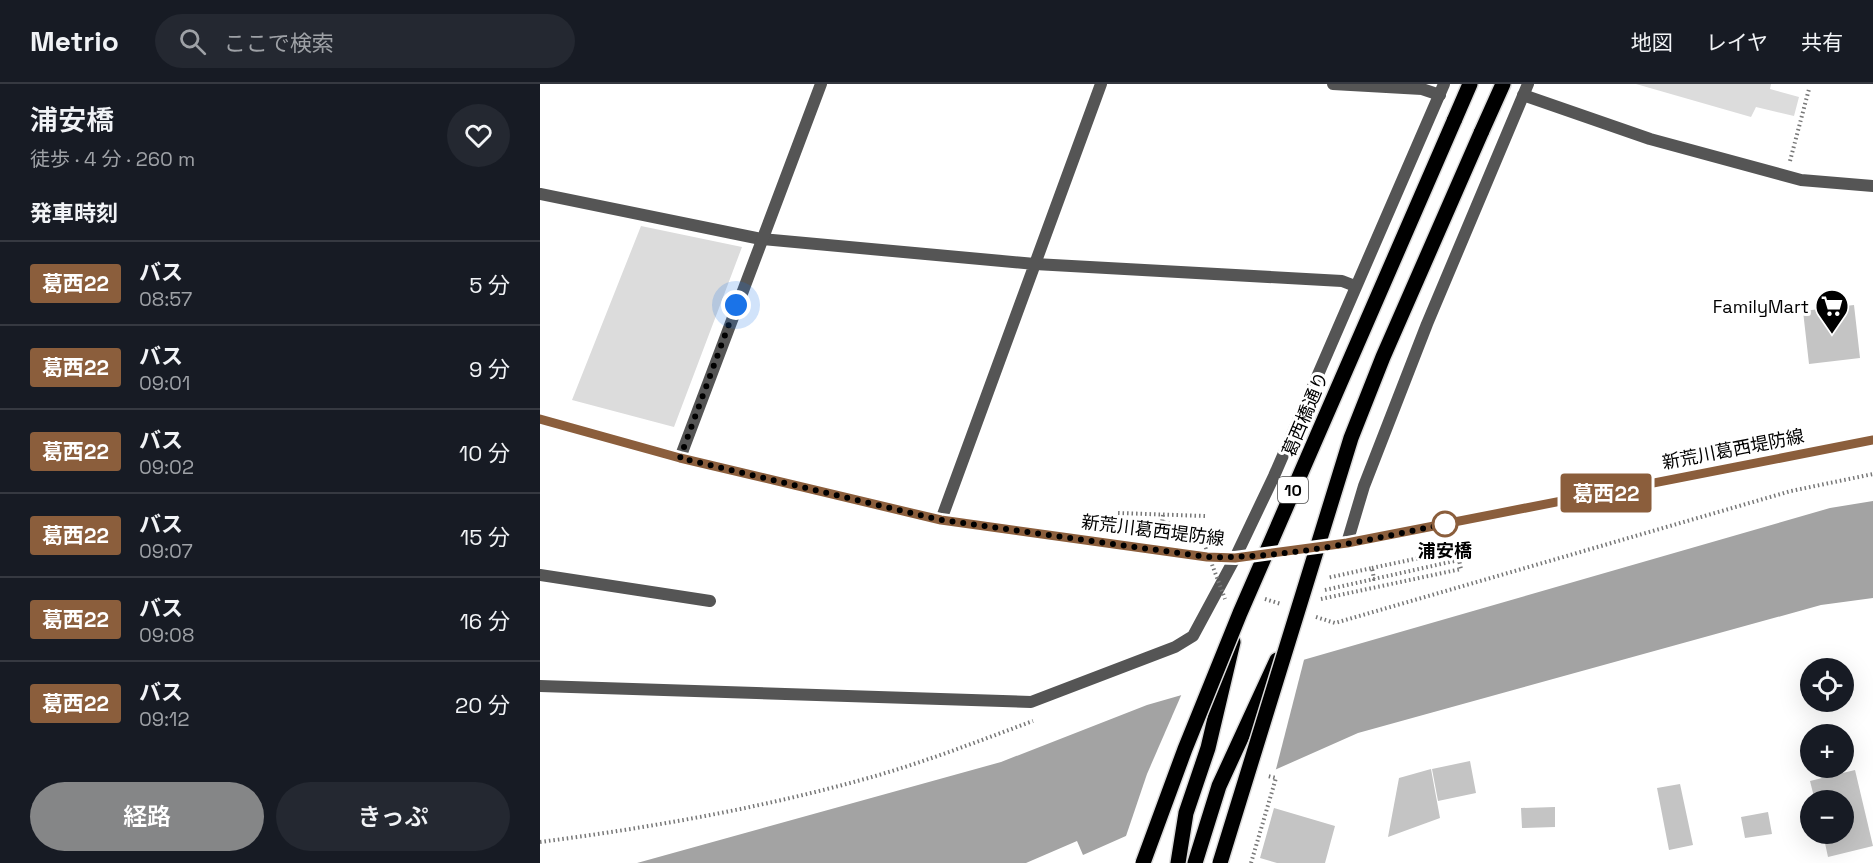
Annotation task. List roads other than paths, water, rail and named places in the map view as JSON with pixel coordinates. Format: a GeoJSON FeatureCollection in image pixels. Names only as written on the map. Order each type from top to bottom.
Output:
{"type":"FeatureCollection","features":[{"type":"Feature","properties":{"kind":"main road","name":"葛西橋通り"},"geometry":{"type":"LineString","coordinates":[[1143,863],[1185,749],[1240,613],[1470,84]]}},
{"type":"Feature","properties":{"kind":"main road","name":"10"},"geometry":{"type":"LineString","coordinates":[[1220,863],[1351,438],[1383,357],[1503,84]]}},
{"type":"Feature","properties":{"kind":"main road","name":"新荒川葛西堤防線"},"geometry":{"type":"LineString","coordinates":[[540,419],[680,458],[941,520],[1207,557],[1235,558],[1347,543],[1873,440]]}},
{"type":"Feature","properties":{"kind":"main road"},"geometry":{"type":"LineString","coordinates":[[1178,863],[1186,813],[1208,748],[1240,613]]}},
{"type":"Feature","properties":{"kind":"main road"},"geometry":{"type":"LineString","coordinates":[[1195,863],[1219,786],[1290,632]]}},
{"type":"Feature","properties":{"kind":"street"},"geometry":{"type":"LineString","coordinates":[[680,458],[821,84]]}},
{"type":"Feature","properties":{"kind":"street"},"geometry":{"type":"LineString","coordinates":[[941,520],[1101,84]]}},
{"type":"Feature","properties":{"kind":"street"},"geometry":{"type":"LineString","coordinates":[[540,686],[1031,702],[1175,647],[1193,636],[1235,558],[1274,476],[1442,89],[1334,84]]}},
{"type":"Feature","properties":{"kind":"street"},"geometry":{"type":"LineString","coordinates":[[1347,543],[1364,486],[1526,90],[1650,139],[1801,180],[1873,186]]}},
{"type":"Feature","properties":{"kind":"street"},"geometry":{"type":"LineString","coordinates":[[540,194],[761,239],[1035,264],[1342,281],[1355,286]]}},
{"type":"Feature","properties":{"kind":"street"},"geometry":{"type":"LineString","coordinates":[[540,574],[710,601]]}},
{"type":"Feature","properties":{"kind":"place","name":"FamilyMart"},"geometry":{"type":"Point","coordinates":[1832,335]}},
{"type":"Feature","properties":{"kind":"place","name":"浦安橋"},"geometry":{"type":"Point","coordinates":[1445,524]}}]}
